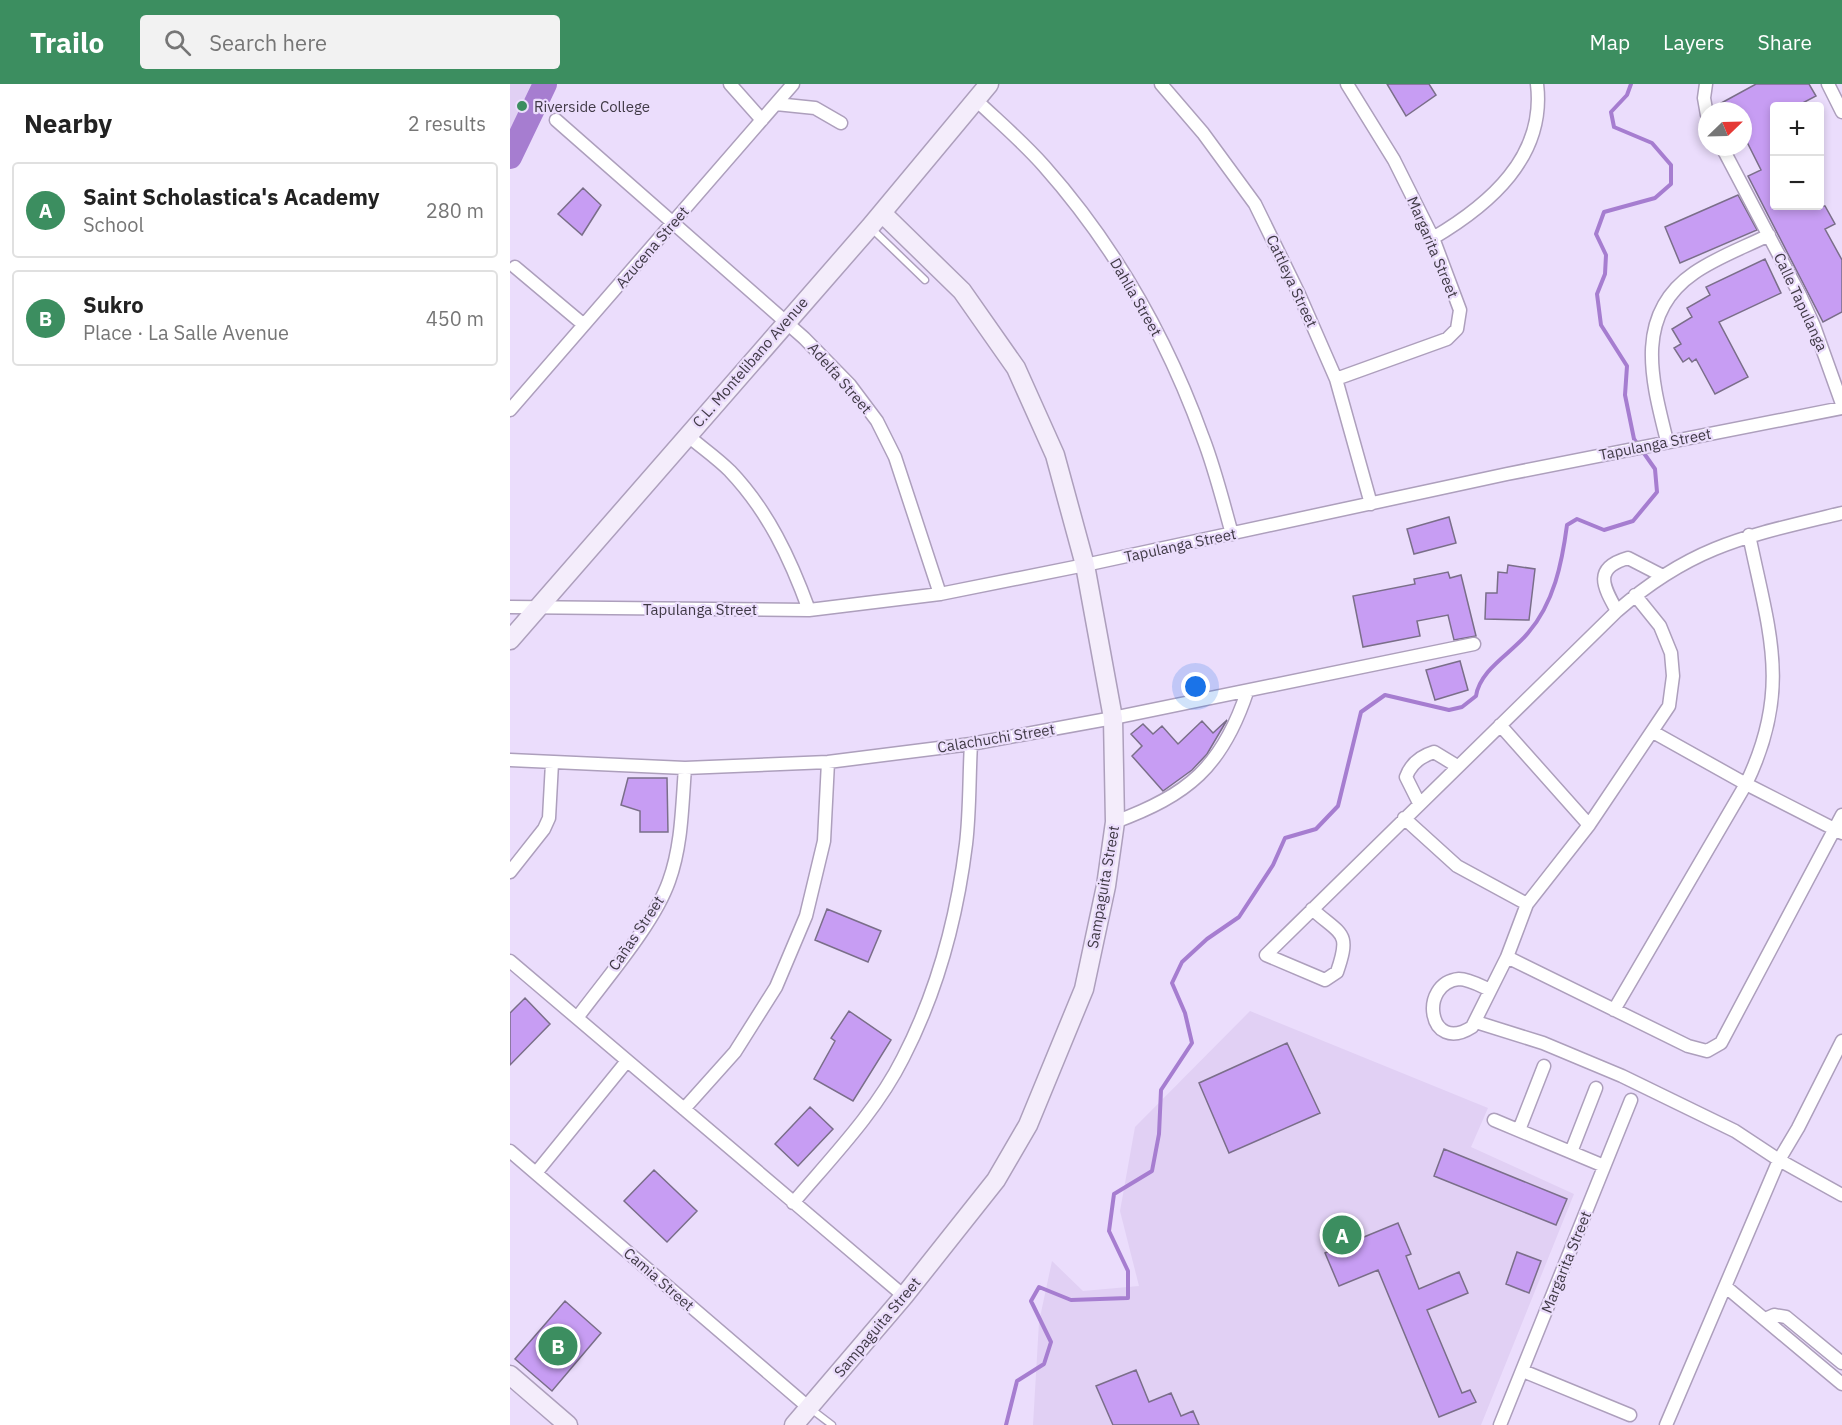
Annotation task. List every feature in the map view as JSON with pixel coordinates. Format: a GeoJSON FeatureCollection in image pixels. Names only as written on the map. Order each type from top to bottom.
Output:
{"type":"FeatureCollection","features":[{"type":"Feature","properties":{"kind":"street"},"geometry":{"type":"LineString","coordinates":[[730,84],[762,120]]}},
{"type":"Feature","properties":{"kind":"street","name":"Azucena Street"},"geometry":{"type":"LineString","coordinates":[[510,410],[794,84]]}},
{"type":"Feature","properties":{"kind":"street","name":"C.L. Montelibano Avenue"},"geometry":{"type":"LineString","coordinates":[[510,640],[785,321],[870,227],[989,84]]}},
{"type":"Feature","properties":{"kind":"street","name":"Cattleya Street"},"geometry":{"type":"LineString","coordinates":[[1161,84],[1203,133],[1255,204],[1299,292],[1336,379],[1371,504]]}},
{"type":"Feature","properties":{"kind":"street","name":"Margarita Street"},"geometry":{"type":"LineString","coordinates":[[1336,379],[1447,339],[1457,329],[1460,310],[1433,238],[1394,160],[1347,84]]}},
{"type":"Feature","properties":{"kind":"street"},"geometry":{"type":"LineString","coordinates":[[1433,238],[1466,219],[1506,184],[1531,143],[1539,99],[1537,84]]}},
{"type":"Feature","properties":{"kind":"street"},"geometry":{"type":"LineString","coordinates":[[1705,102],[1706,84]]}},
{"type":"Feature","properties":{"kind":"street"},"geometry":{"type":"LineString","coordinates":[[1828,84],[1842,112]]}},
{"type":"Feature","properties":{"kind":"street","name":"Dahlia Street"},"geometry":{"type":"LineString","coordinates":[[975,99],[1043,165],[1089,222],[1138,295],[1172,362],[1204,439],[1232,534]]}},
{"type":"Feature","properties":{"kind":"street"},"geometry":{"type":"LineString","coordinates":[[776,104],[815,108],[841,123]]}},
{"type":"Feature","properties":{"kind":"street","name":"Adelfa Street"},"geometry":{"type":"LineString","coordinates":[[556,120],[804,338],[850,385],[877,421],[895,458],[940,594]]}},
{"type":"Feature","properties":{"kind":"street","name":"Calle Tapulanga"},"geometry":{"type":"LineString","coordinates":[[1727,156],[1814,326],[1842,406]]}},
{"type":"Feature","properties":{"kind":"street","name":"Sampaguita Street"},"geometry":{"type":"LineString","coordinates":[[794,1425],[904,1296],[996,1179],[1028,1125],[1084,989],[1106,886],[1115,822],[1113,718],[1085,565],[1055,455],[1016,368],[962,291],[882,213]]}},
{"type":"Feature","properties":{"kind":"street","name":"Calle Tapulanga"},"geometry":{"type":"LineString","coordinates":[[1667,441],[1651,376],[1654,333],[1668,296],[1695,272],[1769,235]]}},
{"type":"Feature","properties":{"kind":"street"},"geometry":{"type":"LineString","coordinates":[[516,267],[584,325]]}},
{"type":"Feature","properties":{"kind":"street","name":"Tapulanga Street"},"geometry":{"type":"LineString","coordinates":[[510,607],[809,610],[940,594],[1842,406]]}},
{"type":"Feature","properties":{"kind":"street"},"geometry":{"type":"LineString","coordinates":[[687,435],[729,470],[764,513],[791,561],[809,610]]}},
{"type":"Feature","properties":{"kind":"street"},"geometry":{"type":"LineString","coordinates":[[1312,909],[1344,937],[1346,946],[1337,972],[1324,980],[1266,955],[1312,909],[1419,803],[1617,611],[1661,575],[1710,549],[1749,535],[1842,513]]}},
{"type":"Feature","properties":{"kind":"street"},"geometry":{"type":"LineString","coordinates":[[1614,1010],[1746,784],[1768,729],[1774,673],[1772,647],[1749,535]]}},
{"type":"Feature","properties":{"kind":"street"},"geometry":{"type":"LineString","coordinates":[[1617,611],[1603,586],[1605,572],[1615,561],[1628,558],[1661,575]]}},
{"type":"Feature","properties":{"kind":"street"},"geometry":{"type":"LineString","coordinates":[[1490,990],[1459,979],[1447,984],[1438,993],[1433,1004],[1432,1016],[1438,1026],[1450,1033],[1462,1034],[1476,1022],[1507,957],[1527,904],[1589,825],[1669,706],[1673,676],[1671,653],[1660,626],[1635,595]]}},
{"type":"Feature","properties":{"kind":"street","name":"Calachuchi Street"},"geometry":{"type":"LineString","coordinates":[[510,760],[685,768],[828,762],[971,744],[1247,692],[1474,644]]}},
{"type":"Feature","properties":{"kind":"street"},"geometry":{"type":"LineString","coordinates":[[1115,822],[1175,795],[1200,775],[1221,751],[1237,723],[1247,692]]}},
{"type":"Feature","properties":{"kind":"street"},"geometry":{"type":"LineString","coordinates":[[1500,725],[1589,825]]}},
{"type":"Feature","properties":{"kind":"street"},"geometry":{"type":"LineString","coordinates":[[1653,732],[1746,784],[1838,830]]}},
{"type":"Feature","properties":{"kind":"street"},"geometry":{"type":"LineString","coordinates":[[793,1203],[859,1126],[902,1059],[927,1006],[954,918],[966,843],[971,744]]}},
{"type":"Feature","properties":{"kind":"street"},"geometry":{"type":"LineString","coordinates":[[1419,803],[1406,777],[1409,769],[1423,755],[1434,752],[1457,766]]}},
{"type":"Feature","properties":{"kind":"street"},"geometry":{"type":"LineString","coordinates":[[684,1109],[735,1052],[747,1034],[776,987],[806,916],[824,841],[828,762]]}},
{"type":"Feature","properties":{"kind":"street"},"geometry":{"type":"LineString","coordinates":[[510,872],[544,829],[549,818],[552,763]]}},
{"type":"Feature","properties":{"kind":"street","name":"Cañas Street"},"geometry":{"type":"LineString","coordinates":[[577,1018],[658,905],[669,881],[679,845],[685,768]]}},
{"type":"Feature","properties":{"kind":"street"},"geometry":{"type":"LineString","coordinates":[[1507,957],[1688,1046],[1707,1051],[1721,1043],[1838,830],[1842,815]]}},
{"type":"Feature","properties":{"kind":"street"},"geometry":{"type":"LineString","coordinates":[[1404,818],[1457,866],[1490,886],[1527,904]]}},
{"type":"Feature","properties":{"kind":"street"},"geometry":{"type":"LineString","coordinates":[[510,961],[904,1296]]}},
{"type":"Feature","properties":{"kind":"street"},"geometry":{"type":"LineString","coordinates":[[1476,1022],[1543,1043],[1622,1076],[1735,1131],[1779,1160],[1842,1195]]}},
{"type":"Feature","properties":{"kind":"street"},"geometry":{"type":"LineString","coordinates":[[1670,1423],[1779,1160],[1798,1128],[1842,1041]]}},
{"type":"Feature","properties":{"kind":"street"},"geometry":{"type":"LineString","coordinates":[[536,1173],[627,1061]]}},
{"type":"Feature","properties":{"kind":"street"},"geometry":{"type":"LineString","coordinates":[[1519,1130],[1544,1066]]}},
{"type":"Feature","properties":{"kind":"street"},"geometry":{"type":"LineString","coordinates":[[1571,1152],[1596,1089]]}},
{"type":"Feature","properties":{"kind":"street","name":"Margarita Street"},"geometry":{"type":"LineString","coordinates":[[1500,1425],[1631,1100]]}},
{"type":"Feature","properties":{"kind":"street"},"geometry":{"type":"LineString","coordinates":[[1494,1120],[1604,1166]]}},
{"type":"Feature","properties":{"kind":"street","name":"Camia Street"},"geometry":{"type":"LineString","coordinates":[[510,1150],[808,1407]]}},
{"type":"Feature","properties":{"kind":"street"},"geometry":{"type":"LineString","coordinates":[[1726,1287],[1842,1384]]}},
{"type":"Feature","properties":{"kind":"street"},"geometry":{"type":"LineString","coordinates":[[1765,1319],[1774,1315],[1786,1317],[1842,1363]]}},
{"type":"Feature","properties":{"kind":"street"},"geometry":{"type":"LineString","coordinates":[[1522,1371],[1630,1415]]}},
{"type":"Feature","properties":{"kind":"street"},"geometry":{"type":"LineString","coordinates":[[510,1375],[568,1425]]}},
{"type":"Feature","properties":{"kind":"lane"},"geometry":{"type":"LineString","coordinates":[[870,227],[925,280]]}},
{"type":"Feature","properties":{"kind":"lane"},"geometry":{"type":"LineString","coordinates":[[808,1407],[832,1425]]}},
{"type":"Feature","properties":{"kind":"shaded area","name":"Riverside College"},"geometry":{"type":"Polygon","coordinates":[[[510,84],[545,84],[510,157],[510,84]]]}},
{"type":"Feature","properties":{"kind":"shaded area"},"geometry":{"type":"Polygon","coordinates":[[[1250,1011],[1488,1108],[1471,1147],[1574,1194],[1481,1425],[1033,1425],[1039,1322],[1052,1261],[1083,1291],[1139,1286],[1120,1211],[1135,1127],[1250,1011]]]}},
{"type":"Feature","properties":{"kind":"building"},"geometry":{"type":"Polygon","coordinates":[[[1387,84],[1429,84],[1436,95],[1406,116],[1387,84]]]}},
{"type":"Feature","properties":{"kind":"building"},"geometry":{"type":"Polygon","coordinates":[[[1756,84],[1809,84],[1816,96],[1805,102],[1770,102],[1770,210],[1824,210],[1825,206],[1835,224],[1825,229],[1842,260],[1842,312],[1823,322],[1748,176],[1761,170],[1752,152],[1752,102],[1723,102],[1756,84]]]}},
{"type":"Feature","properties":{"kind":"building"},"geometry":{"type":"Polygon","coordinates":[[[583,188],[601,205],[582,235],[558,214],[583,188]]]}},
{"type":"Feature","properties":{"kind":"building"},"geometry":{"type":"Polygon","coordinates":[[[1738,195],[1757,230],[1680,263],[1665,227],[1738,195]]]}},
{"type":"Feature","properties":{"kind":"building"},"geometry":{"type":"Polygon","coordinates":[[[1765,259],[1781,293],[1719,322],[1748,377],[1715,394],[1696,359],[1692,362],[1689,358],[1683,362],[1674,348],[1681,344],[1672,329],[1692,317],[1687,308],[1710,295],[1706,287],[1765,259]]]}},
{"type":"Feature","properties":{"kind":"building"},"geometry":{"type":"Polygon","coordinates":[[[1449,517],[1456,543],[1414,554],[1407,529],[1449,517]]]}},
{"type":"Feature","properties":{"kind":"building"},"geometry":{"type":"Polygon","coordinates":[[[1508,565],[1535,569],[1529,620],[1485,619],[1486,593],[1497,593],[1498,572],[1507,573],[1508,565]]]}},
{"type":"Feature","properties":{"kind":"building"},"geometry":{"type":"Polygon","coordinates":[[[1448,572],[1450,578],[1461,575],[1476,636],[1454,640],[1448,615],[1417,621],[1420,636],[1363,647],[1353,596],[1415,584],[1414,579],[1448,572]]]}},
{"type":"Feature","properties":{"kind":"building"},"geometry":{"type":"Polygon","coordinates":[[[1460,661],[1468,690],[1435,700],[1426,670],[1460,661]]]}},
{"type":"Feature","properties":{"kind":"building"},"geometry":{"type":"Polygon","coordinates":[[[1227,720],[1207,754],[1192,770],[1163,791],[1132,756],[1142,746],[1131,734],[1143,724],[1153,734],[1162,726],[1178,744],[1202,721],[1213,733],[1227,720]]]}},
{"type":"Feature","properties":{"kind":"building"},"geometry":{"type":"Polygon","coordinates":[[[628,778],[667,778],[668,832],[640,832],[640,811],[621,805],[628,778]]]}},
{"type":"Feature","properties":{"kind":"building"},"geometry":{"type":"Polygon","coordinates":[[[827,909],[881,931],[868,962],[815,940],[827,909]]]}},
{"type":"Feature","properties":{"kind":"building"},"geometry":{"type":"Polygon","coordinates":[[[525,998],[550,1024],[510,1065],[510,1013],[525,998]]]}},
{"type":"Feature","properties":{"kind":"building"},"geometry":{"type":"Polygon","coordinates":[[[849,1011],[891,1040],[853,1101],[814,1079],[835,1041],[831,1038],[849,1011]]]}},
{"type":"Feature","properties":{"kind":"building"},"geometry":{"type":"Polygon","coordinates":[[[1287,1043],[1320,1113],[1229,1153],[1199,1083],[1287,1043]]]}},
{"type":"Feature","properties":{"kind":"building"},"geometry":{"type":"Polygon","coordinates":[[[810,1107],[833,1129],[798,1166],[775,1144],[810,1107]]]}},
{"type":"Feature","properties":{"kind":"building"},"geometry":{"type":"Polygon","coordinates":[[[1444,1149],[1567,1199],[1556,1225],[1434,1176],[1444,1149]]]}},
{"type":"Feature","properties":{"kind":"building"},"geometry":{"type":"Polygon","coordinates":[[[654,1170],[697,1211],[667,1242],[624,1201],[654,1170]]]}},
{"type":"Feature","properties":{"kind":"building"},"geometry":{"type":"Polygon","coordinates":[[[1398,1223],[1411,1254],[1406,1256],[1419,1289],[1459,1272],[1468,1293],[1427,1310],[1462,1393],[1470,1390],[1476,1402],[1439,1417],[1378,1270],[1339,1286],[1325,1253],[1398,1223]]]}},
{"type":"Feature","properties":{"kind":"building"},"geometry":{"type":"Polygon","coordinates":[[[1517,1252],[1541,1261],[1529,1293],[1506,1284],[1517,1252]]]}},
{"type":"Feature","properties":{"kind":"building"},"geometry":{"type":"Polygon","coordinates":[[[565,1301],[601,1333],[552,1391],[515,1359],[565,1301]]]}},
{"type":"Feature","properties":{"kind":"building"},"geometry":{"type":"Polygon","coordinates":[[[1136,1370],[1149,1402],[1171,1393],[1181,1416],[1193,1411],[1199,1425],[1113,1425],[1096,1386],[1136,1370]]]}},
{"type":"Feature","properties":{"kind":"waterway"},"geometry":{"type":"LineString","coordinates":[[510,157],[545,84]]}},
{"type":"Feature","properties":{"kind":"waterway"},"geometry":{"type":"LineString","coordinates":[[1006,1425],[1017,1381],[1044,1364],[1051,1342],[1031,1301],[1039,1287],[1071,1300],[1128,1298],[1128,1271],[1109,1231],[1114,1194],[1152,1171],[1159,1134],[1161,1090],[1192,1043],[1185,1013],[1172,983],[1182,962],[1207,939],[1239,917],[1273,865],[1285,838],[1316,829],[1338,806],[1361,712],[1385,695],[1449,710],[1462,707],[1476,696],[1479,686],[1490,669],[1528,633],[1544,609],[1559,568],[1567,525],[1577,519],[1604,530],[1633,521],[1657,492],[1655,469],[1634,439],[1625,395],[1627,366],[1601,325],[1597,294],[1605,274],[1606,255],[1596,234],[1604,212],[1655,198],[1671,184],[1671,165],[1652,143],[1614,127],[1611,112],[1627,95],[1631,84]]}},
{"type":"Feature","properties":{"kind":"place","name":"Riverside College"},"geometry":{"type":"Point","coordinates":[522,106]}},
{"type":"Feature","properties":{"kind":"place","name":"Saint Scholastica's Academy"},"geometry":{"type":"Point","coordinates":[1342,1235]}},
{"type":"Feature","properties":{"kind":"place","name":"Sukro"},"geometry":{"type":"Point","coordinates":[558,1346]}}]}
